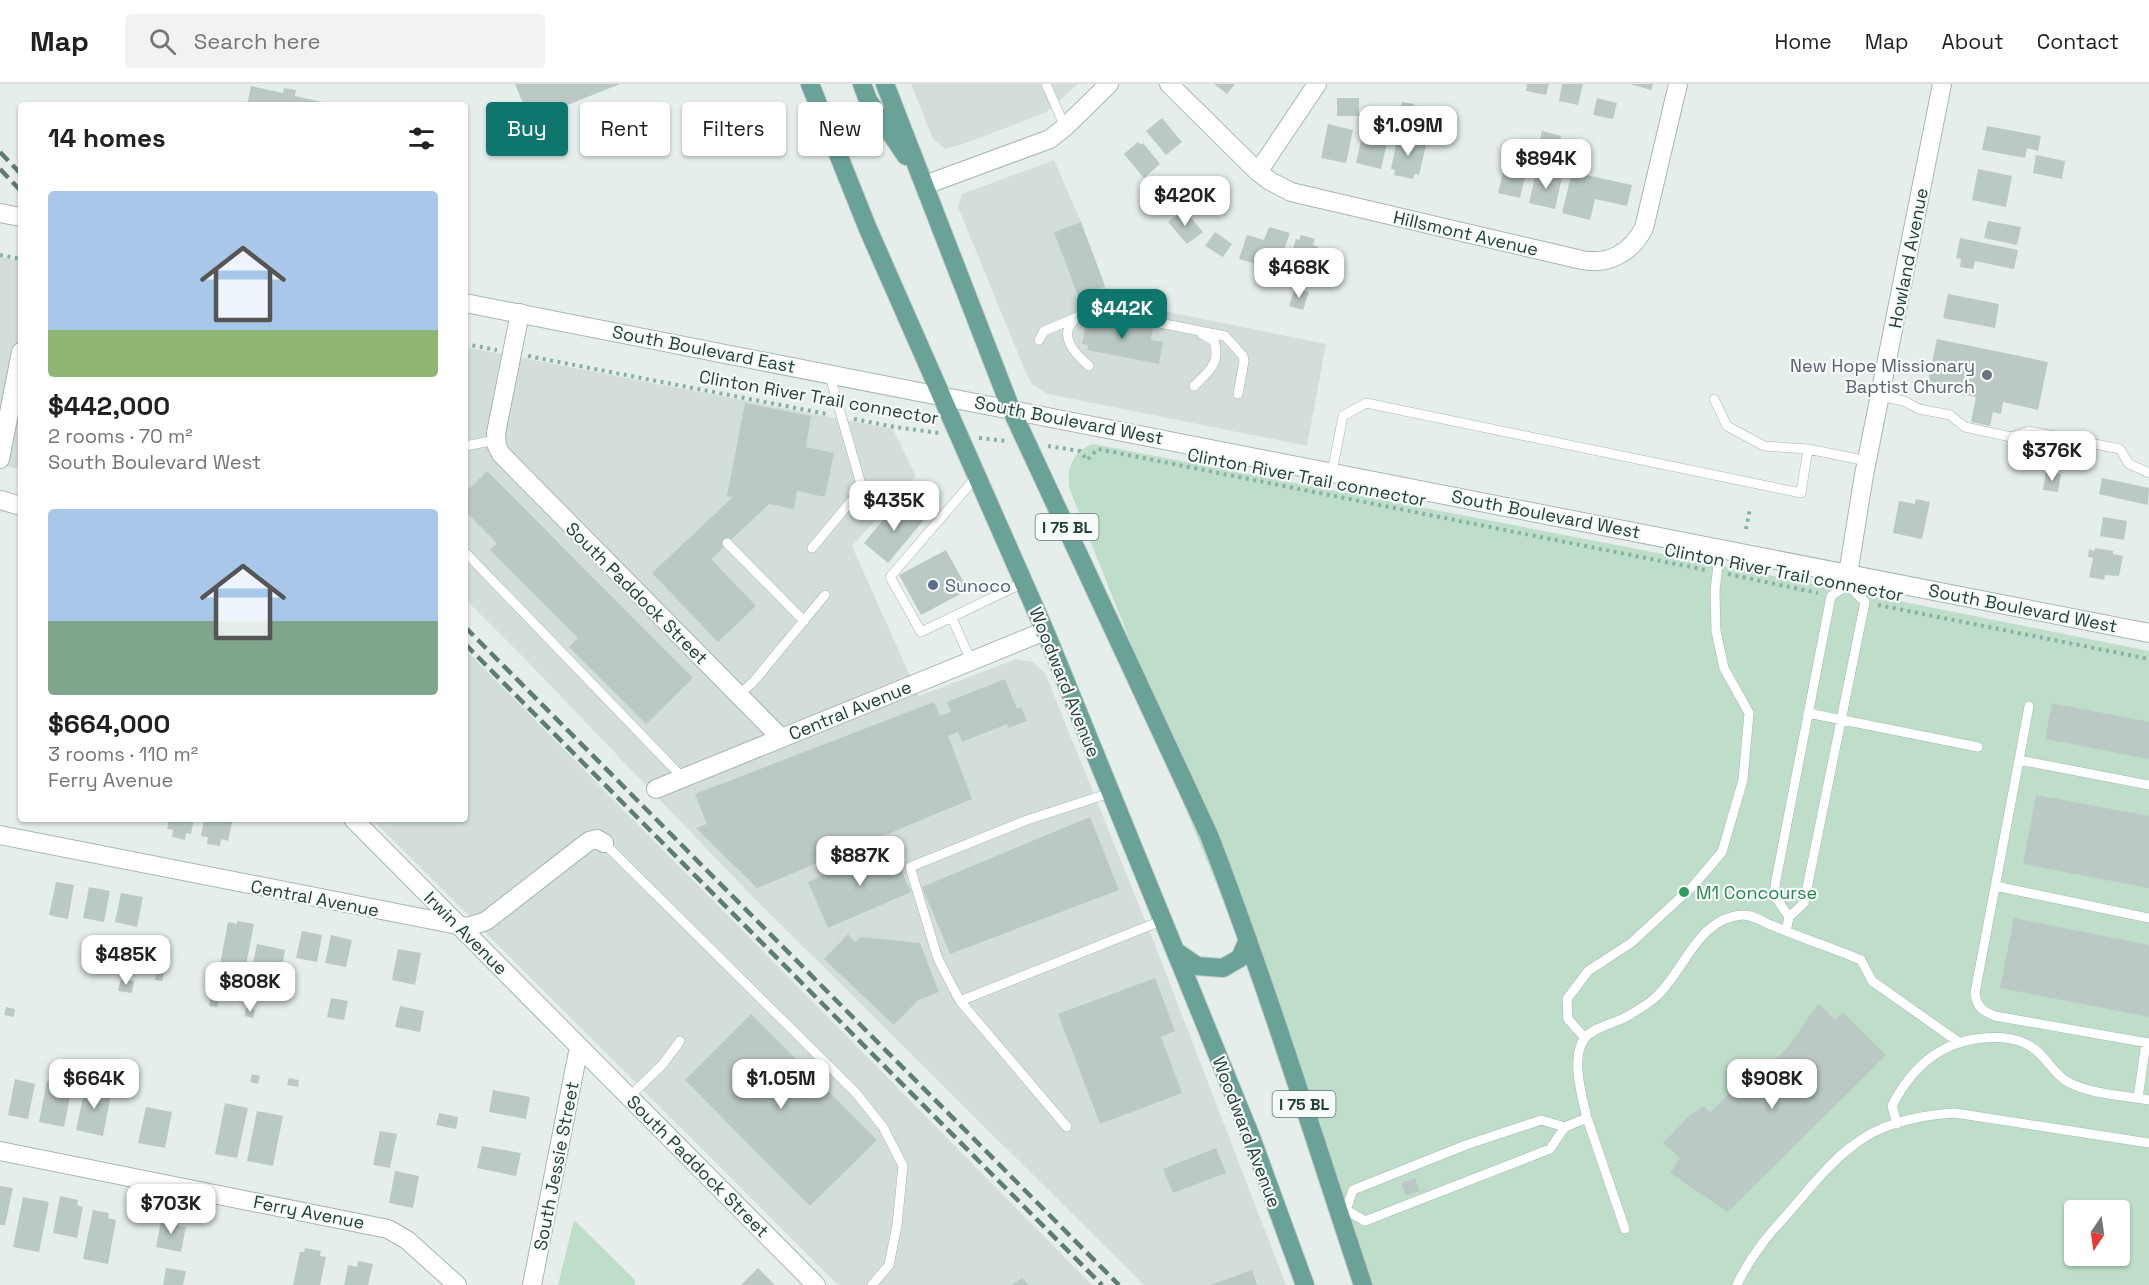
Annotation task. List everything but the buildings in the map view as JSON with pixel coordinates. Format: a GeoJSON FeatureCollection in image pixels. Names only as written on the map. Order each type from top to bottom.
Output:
{"type":"FeatureCollection","features":[{"type":"Feature","properties":{"kind":"main road","name":"Woodward Avenue"},"geometry":{"type":"LineString","coordinates":[[810,84],[864,219],[1025,582],[1161,921],[1251,1137],[1305,1285]]}},
{"type":"Feature","properties":{"kind":"main road"},"geometry":{"type":"LineString","coordinates":[[862,84],[868,100],[925,185]]}},
{"type":"Feature","properties":{"kind":"main road","name":"I 75 BL"},"geometry":{"type":"LineString","coordinates":[[885,84],[1011,409],[1209,835],[1342,1211],[1363,1285]]}},
{"type":"Feature","properties":{"kind":"main road"},"geometry":{"type":"LineString","coordinates":[[1175,951],[1197,966],[1223,968],[1240,958],[1248,940]]}},
{"type":"Feature","properties":{"kind":"street"},"geometry":{"type":"LineString","coordinates":[[925,185],[1041,143],[1065,127],[1109,84]]}},
{"type":"Feature","properties":{"kind":"street","name":"Hillsmont Avenue"},"geometry":{"type":"LineString","coordinates":[[1169,84],[1258,172],[1280,188],[1581,260],[1606,260],[1627,250],[1634,244],[1644,228],[1678,84]]}},
{"type":"Feature","properties":{"kind":"street"},"geometry":{"type":"LineString","coordinates":[[1258,172],[1317,84]]}},
{"type":"Feature","properties":{"kind":"street","name":"Howland Avenue"},"geometry":{"type":"LineString","coordinates":[[1848,579],[1867,461],[1942,84]]}},
{"type":"Feature","properties":{"kind":"street"},"geometry":{"type":"LineString","coordinates":[[0,213],[18,216]]}},
{"type":"Feature","properties":{"kind":"street","name":"South Boulevard East"},"geometry":{"type":"LineString","coordinates":[[468,304],[943,396]]}},
{"type":"Feature","properties":{"kind":"street"},"geometry":{"type":"LineString","coordinates":[[496,443],[520,313]]}},
{"type":"Feature","properties":{"kind":"street"},"geometry":{"type":"LineString","coordinates":[[0,459],[18,386]]}},
{"type":"Feature","properties":{"kind":"street","name":"South Boulevard West"},"geometry":{"type":"LineString","coordinates":[[943,396],[1720,548],[1848,579],[2149,633]]}},
{"type":"Feature","properties":{"kind":"street","name":"South Paddock Street"},"geometry":{"type":"LineString","coordinates":[[496,443],[503,458],[781,738]]}},
{"type":"Feature","properties":{"kind":"street"},"geometry":{"type":"LineString","coordinates":[[0,500],[18,505]]}},
{"type":"Feature","properties":{"kind":"street","name":"Central Avenue"},"geometry":{"type":"LineString","coordinates":[[656,789],[1045,631]]}},
{"type":"Feature","properties":{"kind":"street","name":"Irwin Avenue"},"geometry":{"type":"LineString","coordinates":[[356,822],[579,1047]]}},
{"type":"Feature","properties":{"kind":"street","name":"Central Avenue"},"geometry":{"type":"LineString","coordinates":[[0,835],[459,926],[475,926],[486,921],[589,841],[597,839],[604,843]]}},
{"type":"Feature","properties":{"kind":"street","name":"South Paddock Street"},"geometry":{"type":"LineString","coordinates":[[579,1047],[816,1285]]}},
{"type":"Feature","properties":{"kind":"street","name":"South Jessie Street"},"geometry":{"type":"LineString","coordinates":[[532,1285],[579,1047]]}},
{"type":"Feature","properties":{"kind":"street","name":"Ferry Avenue"},"geometry":{"type":"LineString","coordinates":[[0,1151],[388,1229],[407,1240],[457,1285]]}},
{"type":"Feature","properties":{"kind":"lane"},"geometry":{"type":"LineString","coordinates":[[1046,84],[1065,127]]}},
{"type":"Feature","properties":{"kind":"lane"},"geometry":{"type":"LineString","coordinates":[[1039,340],[1044,331],[1094,310],[1225,336],[1243,356],[1244,365],[1238,394]]}},
{"type":"Feature","properties":{"kind":"lane"},"geometry":{"type":"LineString","coordinates":[[1078,316],[1069,325],[1068,341],[1089,366]]}},
{"type":"Feature","properties":{"kind":"lane"},"geometry":{"type":"LineString","coordinates":[[1193,329],[1214,341],[1217,352],[1212,366],[1194,386]]}},
{"type":"Feature","properties":{"kind":"lane"},"geometry":{"type":"LineString","coordinates":[[812,548],[862,488],[829,373]]}},
{"type":"Feature","properties":{"kind":"lane"},"geometry":{"type":"LineString","coordinates":[[1880,396],[1904,401],[1918,409],[1950,415],[1965,427],[2011,437],[2029,431],[2120,449],[2129,464],[2149,473]]}},
{"type":"Feature","properties":{"kind":"lane"},"geometry":{"type":"LineString","coordinates":[[1714,399],[1727,426],[1764,446],[1808,449],[1867,461]]}},
{"type":"Feature","properties":{"kind":"lane"},"geometry":{"type":"LineString","coordinates":[[1332,472],[1342,417],[1366,403],[1800,493],[1808,449]]}},
{"type":"Feature","properties":{"kind":"lane"},"geometry":{"type":"LineString","coordinates":[[468,446],[496,443]]}},
{"type":"Feature","properties":{"kind":"lane"},"geometry":{"type":"LineString","coordinates":[[978,475],[890,577],[921,632],[1025,582]]}},
{"type":"Feature","properties":{"kind":"lane"},"geometry":{"type":"LineString","coordinates":[[727,543],[804,621]]}},
{"type":"Feature","properties":{"kind":"lane"},"geometry":{"type":"LineString","coordinates":[[1585,1038],[1568,1019],[1567,999],[1588,970],[1631,943],[1693,886],[1722,852],[1743,780],[1749,713],[1724,668],[1716,631],[1716,572],[1720,548]]}},
{"type":"Feature","properties":{"kind":"lane"},"geometry":{"type":"LineString","coordinates":[[468,555],[683,778]]}},
{"type":"Feature","properties":{"kind":"lane"},"geometry":{"type":"LineString","coordinates":[[1786,931],[1789,917],[1804,903],[1865,602],[1848,579],[1832,596],[1774,896],[1789,917]]}},
{"type":"Feature","properties":{"kind":"lane"},"geometry":{"type":"LineString","coordinates":[[739,695],[754,681],[825,595]]}},
{"type":"Feature","properties":{"kind":"lane"},"geometry":{"type":"LineString","coordinates":[[952,618],[971,662]]}},
{"type":"Feature","properties":{"kind":"lane"},"geometry":{"type":"LineString","coordinates":[[2030,706],[1975,993],[1976,1003],[1983,1011],[1995,1016],[2148,1043],[2138,1098]]}},
{"type":"Feature","properties":{"kind":"lane"},"geometry":{"type":"LineString","coordinates":[[1808,713],[1978,747]]}},
{"type":"Feature","properties":{"kind":"lane"},"geometry":{"type":"LineString","coordinates":[[2019,760],[2149,785]]}},
{"type":"Feature","properties":{"kind":"lane"},"geometry":{"type":"LineString","coordinates":[[1067,1126],[960,1001],[938,959],[910,867],[1027,820],[1110,793]]}},
{"type":"Feature","properties":{"kind":"lane"},"geometry":{"type":"LineString","coordinates":[[604,843],[856,1093],[883,1127],[903,1166],[890,1265],[872,1285]]}},
{"type":"Feature","properties":{"kind":"lane"},"geometry":{"type":"LineString","coordinates":[[1995,886],[2149,918]]}},
{"type":"Feature","properties":{"kind":"lane"},"geometry":{"type":"LineString","coordinates":[[1625,1229],[1580,1091],[1578,1070],[1580,1051],[1585,1038],[1596,1030],[1624,1018],[1656,996],[1706,932],[1727,917],[1746,914],[1861,960],[1872,981],[1960,1042]]}},
{"type":"Feature","properties":{"kind":"lane"},"geometry":{"type":"LineString","coordinates":[[960,1001],[1161,921]]}},
{"type":"Feature","properties":{"kind":"lane"},"geometry":{"type":"LineString","coordinates":[[1898,1124],[1892,1106],[1908,1079],[1925,1060],[1940,1050],[1960,1042],[1996,1038],[2025,1043],[2039,1053],[2067,1082],[2091,1090],[2149,1100]]}},
{"type":"Feature","properties":{"kind":"lane"},"geometry":{"type":"LineString","coordinates":[[629,1097],[663,1064],[680,1041]]}},
{"type":"Feature","properties":{"kind":"lane"},"geometry":{"type":"LineString","coordinates":[[1737,1285],[1758,1248],[1827,1168],[1855,1143],[1898,1124],[1936,1114],[1975,1114],[2149,1143]]}},
{"type":"Feature","properties":{"kind":"lane"},"geometry":{"type":"LineString","coordinates":[[1565,1127],[1540,1120],[1466,1145],[1353,1190],[1342,1211],[1365,1221],[1550,1149],[1565,1127],[1587,1118]]}},
{"type":"Feature","properties":{"kind":"path"},"geometry":{"type":"LineString","coordinates":[[0,255],[18,258]]}},
{"type":"Feature","properties":{"kind":"path","name":"Clinton River Trail connector"},"geometry":{"type":"LineString","coordinates":[[468,345],[895,428],[1080,451],[1087,460],[1098,449],[1832,596]]}},
{"type":"Feature","properties":{"kind":"path"},"geometry":{"type":"LineString","coordinates":[[1746,529],[1750,508]]}},
{"type":"Feature","properties":{"kind":"path","name":"Clinton River Trail connector"},"geometry":{"type":"LineString","coordinates":[[1865,602],[2149,660]]}},
{"type":"Feature","properties":{"kind":"shaded area"},"geometry":{"type":"Polygon","coordinates":[[[911,84],[1078,84],[1045,113],[945,149],[933,139],[911,84]]]}},
{"type":"Feature","properties":{"kind":"shaded area"},"geometry":{"type":"Polygon","coordinates":[[[1054,160],[1109,293],[1117,289],[1124,303],[1326,344],[1307,446],[1048,394],[1032,384],[958,207],[962,194],[1054,160]]]}},
{"type":"Feature","properties":{"kind":"shaded area"},"geometry":{"type":"Polygon","coordinates":[[[0,257],[18,260],[18,468],[0,465],[0,257]]]}},
{"type":"Feature","properties":{"kind":"shaded area"},"geometry":{"type":"Polygon","coordinates":[[[468,348],[893,429],[916,476],[852,546],[919,696],[1016,659],[1033,662],[1045,673],[1157,950],[1286,1285],[1144,1285],[750,894],[468,602],[468,348]]]}},
{"type":"Feature","properties":{"kind":"shaded area"},"geometry":{"type":"Polygon","coordinates":[[[468,652],[1092,1285],[838,1285],[375,822],[468,822],[468,652]]]}},
{"type":"Feature","properties":{"kind":"green space","name":"M1 Concourse"},"geometry":{"type":"Polygon","coordinates":[[[1093,444],[1684,558],[2149,651],[2149,1285],[1371,1285],[1275,1027],[1164,756],[1142,671],[1070,490],[1070,469],[1080,451],[1093,444]]]}},
{"type":"Feature","properties":{"kind":"green space"},"geometry":{"type":"Polygon","coordinates":[[[574,1220],[634,1279],[635,1285],[558,1285],[574,1220]]]}},
{"type":"Feature","properties":{"kind":"railway"},"geometry":{"type":"LineString","coordinates":[[0,152],[18,171]]}},
{"type":"Feature","properties":{"kind":"railway"},"geometry":{"type":"LineString","coordinates":[[0,169],[18,188]]}},
{"type":"Feature","properties":{"kind":"railway"},"geometry":{"type":"LineString","coordinates":[[468,630],[1119,1285]]}},
{"type":"Feature","properties":{"kind":"railway"},"geometry":{"type":"LineString","coordinates":[[468,647],[1102,1285]]}},
{"type":"Feature","properties":{"kind":"place","name":"New Hope Missionary Baptist Church"},"geometry":{"type":"Point","coordinates":[1987,375]}},
{"type":"Feature","properties":{"kind":"place","name":"Sunoco"},"geometry":{"type":"Point","coordinates":[933,585]}},
{"type":"Feature","properties":{"kind":"place","name":"M1 Concourse"},"geometry":{"type":"Point","coordinates":[1684,892]}}]}
